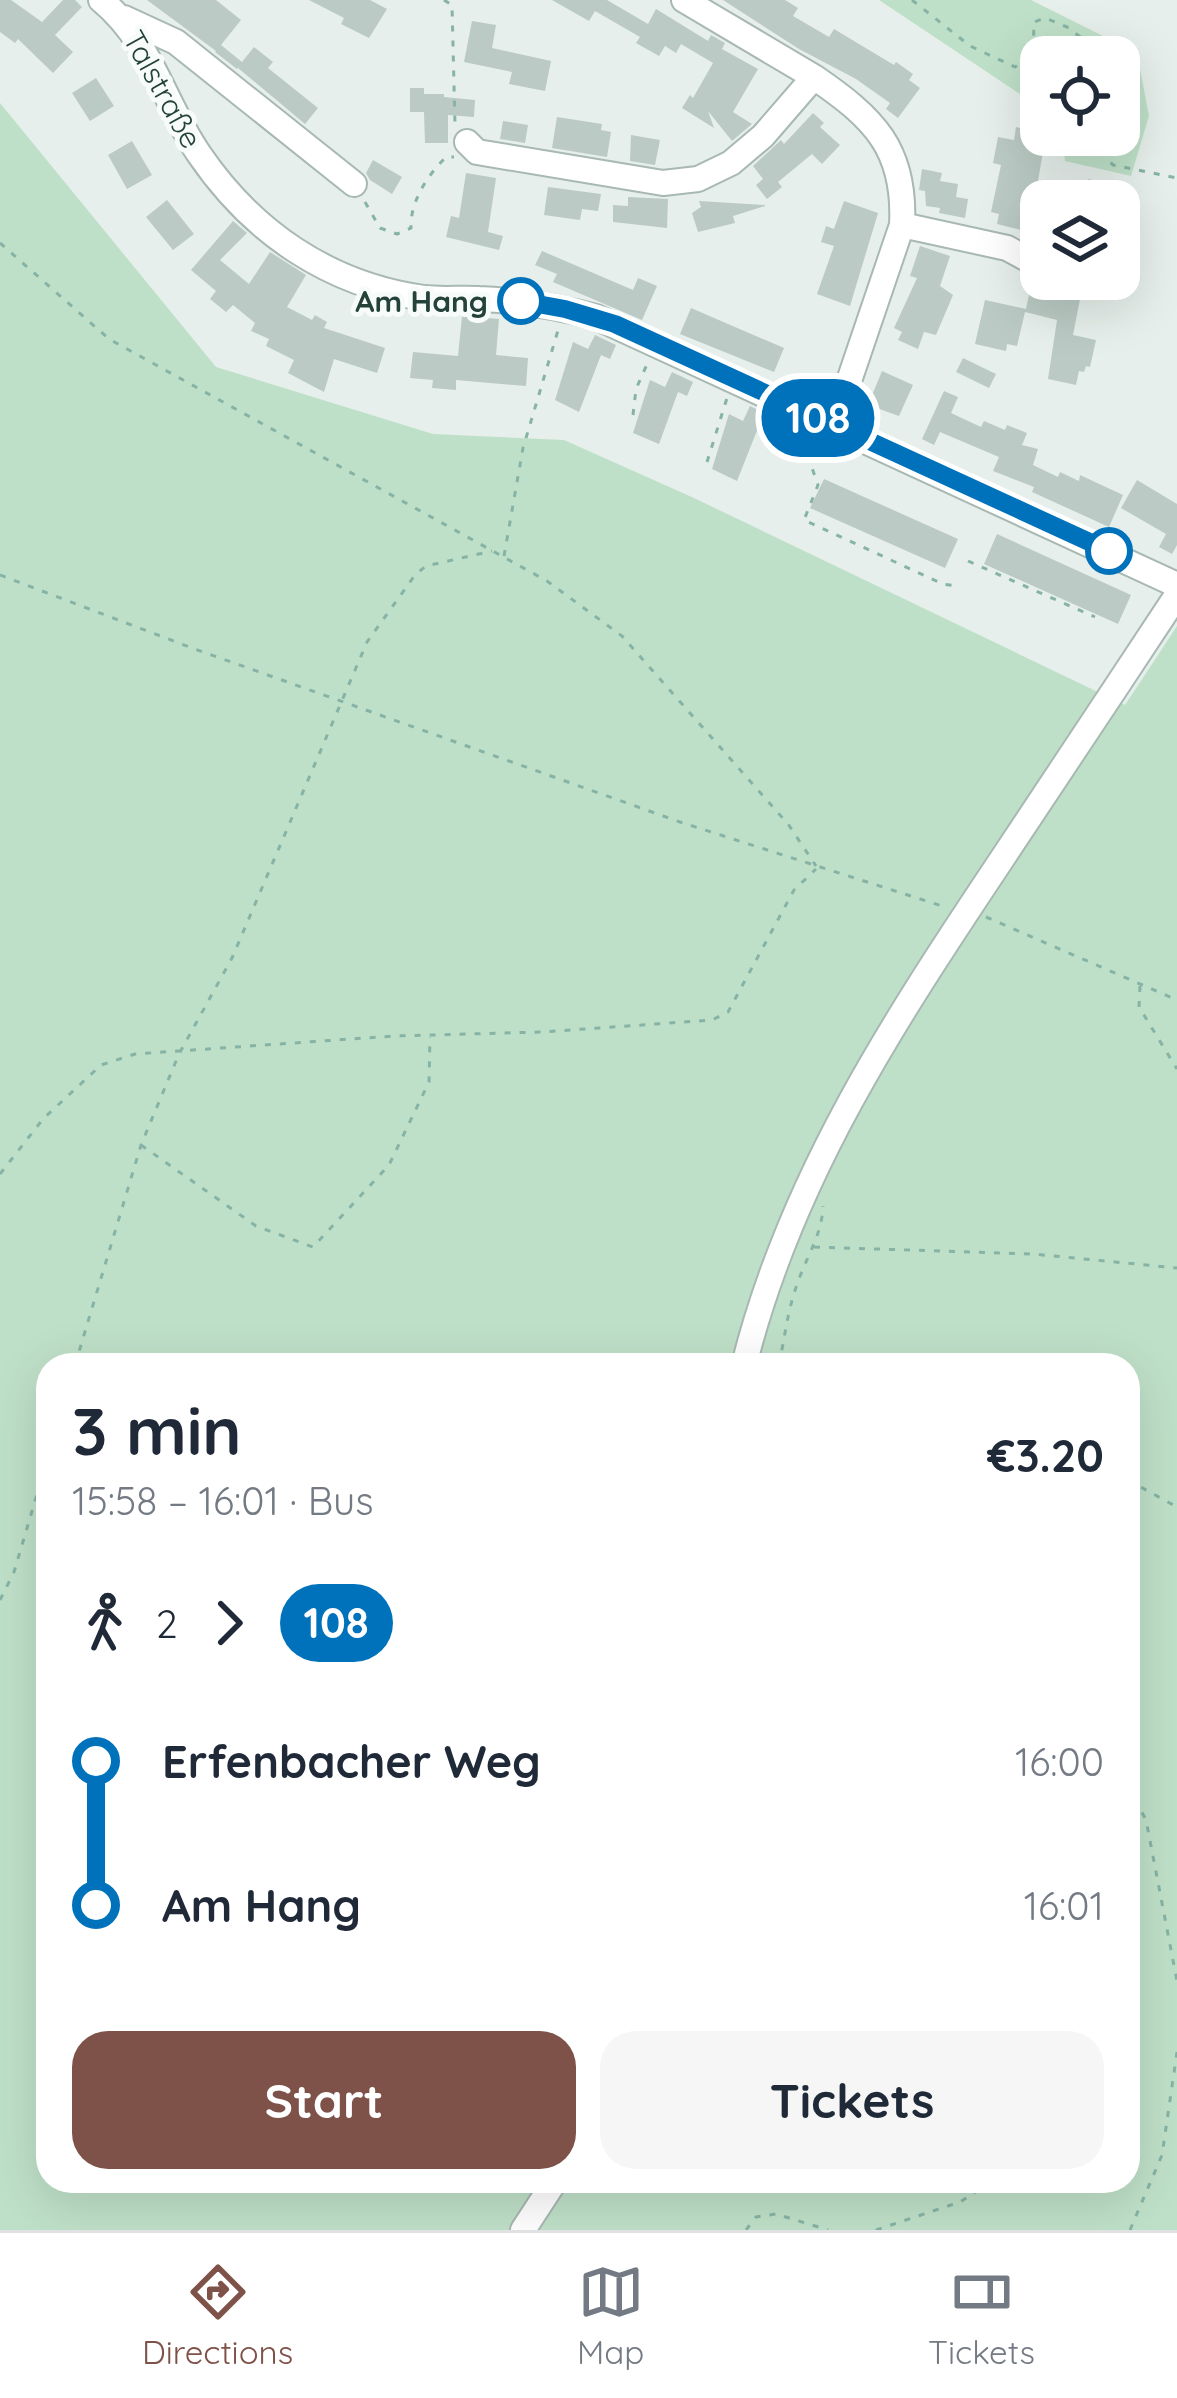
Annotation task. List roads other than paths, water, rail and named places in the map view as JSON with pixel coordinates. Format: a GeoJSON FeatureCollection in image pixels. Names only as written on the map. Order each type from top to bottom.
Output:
{"type":"FeatureCollection","features":[{"type":"Feature","properties":{"kind":"street"},"geometry":{"type":"LineString","coordinates":[[684,0],[854,104],[880,130],[898,166],[904,196],[902,225],[828,433]]}},
{"type":"Feature","properties":{"kind":"street","name":"Talstraße"},"geometry":{"type":"LineString","coordinates":[[111,8],[176,42],[361,196]]}},
{"type":"Feature","properties":{"kind":"street","name":"Talstraße"},"geometry":{"type":"LineString","coordinates":[[111,8],[148,54],[197,152],[246,212],[318,267],[375,288],[426,298],[521,301],[596,317],[828,433],[1177,585]]}},
{"type":"Feature","properties":{"kind":"street"},"geometry":{"type":"LineString","coordinates":[[456,149],[663,183],[698,179],[731,163],[763,136],[814,77]]}},
{"type":"Feature","properties":{"kind":"street"},"geometry":{"type":"LineString","coordinates":[[902,225],[1007,248],[1020,255]]}},
{"type":"Feature","properties":{"kind":"street"},"geometry":{"type":"LineString","coordinates":[[747,1353],[771,1271],[808,1178],[871,1066],[966,913],[1177,595]]}},
{"type":"Feature","properties":{"kind":"street"},"geometry":{"type":"LineString","coordinates":[[523,2230],[547,2193]]}},
{"type":"Feature","properties":{"kind":"place","name":"Am Hang"},"geometry":{"type":"Point","coordinates":[521,301]}}]}
